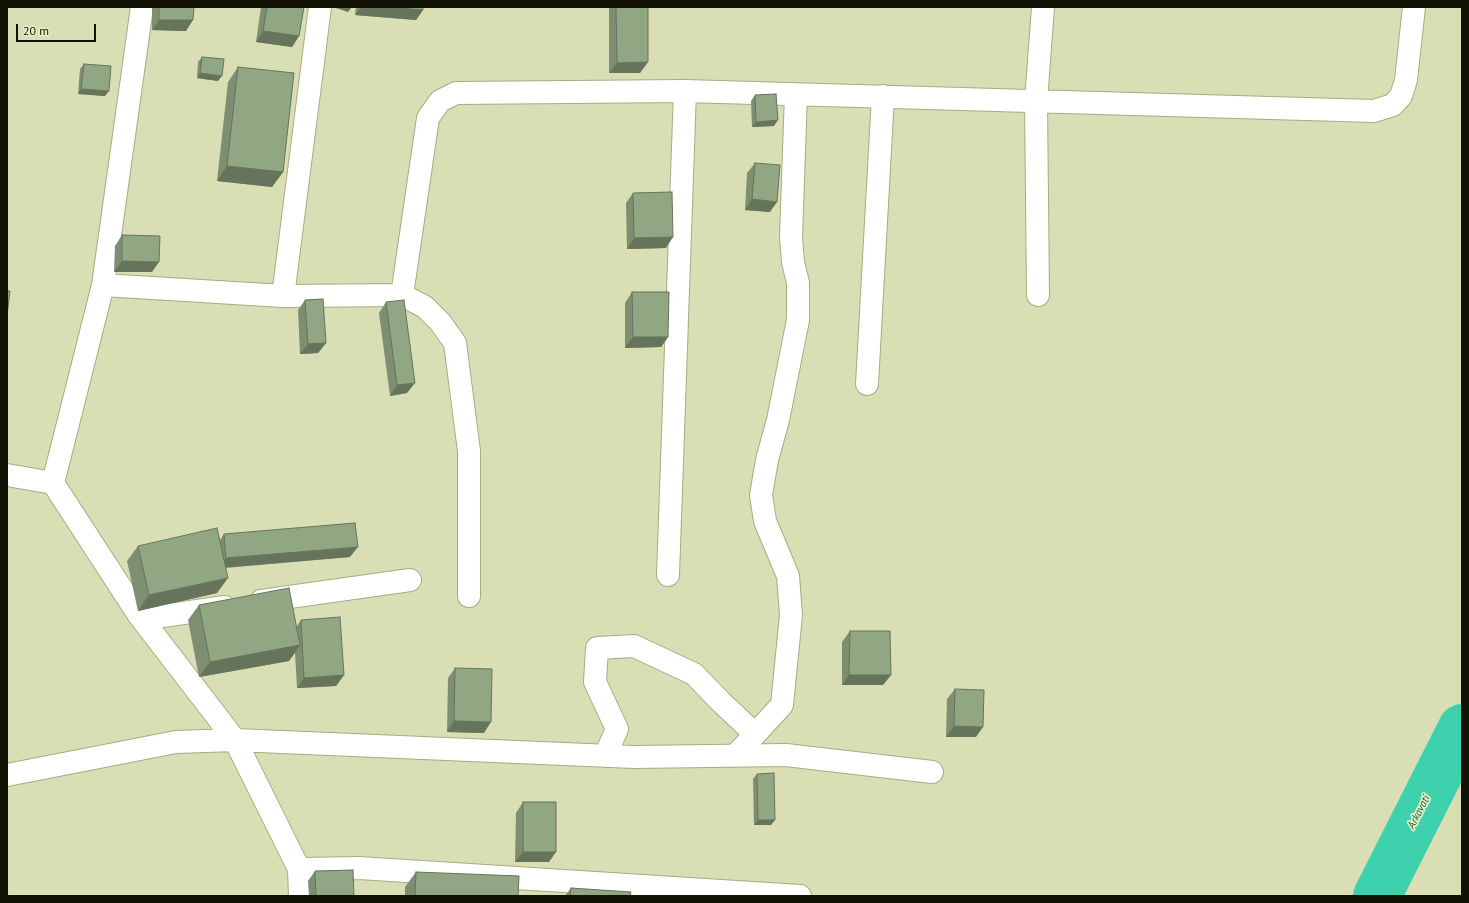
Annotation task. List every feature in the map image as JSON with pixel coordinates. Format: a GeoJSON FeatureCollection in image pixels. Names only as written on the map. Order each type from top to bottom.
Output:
{"type":"FeatureCollection","features":[{"type":"Feature","properties":{"kind":"street"},"geometry":{"type":"LineString","coordinates":[[53,483],[103,285],[142,7]]}},
{"type":"Feature","properties":{"kind":"street"},"geometry":{"type":"LineString","coordinates":[[283,296],[320,7]]}},
{"type":"Feature","properties":{"kind":"street"},"geometry":{"type":"LineString","coordinates":[[1038,296],[1036,100],[1043,7]]}},
{"type":"Feature","properties":{"kind":"street"},"geometry":{"type":"LineString","coordinates":[[402,295],[428,118],[440,101],[456,93],[685,91],[1374,111],[1392,105],[1401,96],[1406,80],[1414,7]]}},
{"type":"Feature","properties":{"kind":"street"},"geometry":{"type":"LineString","coordinates":[[668,575],[685,91]]}},
{"type":"Feature","properties":{"kind":"street"},"geometry":{"type":"LineString","coordinates":[[735,756],[782,705],[791,616],[788,576],[765,521],[761,495],[767,460],[778,420],[798,320],[798,283],[793,262],[791,237],[796,94]]}},
{"type":"Feature","properties":{"kind":"street"},"geometry":{"type":"LineString","coordinates":[[867,384],[883,96]]}},
{"type":"Feature","properties":{"kind":"street"},"geometry":{"type":"LineString","coordinates":[[103,285],[283,296],[402,295],[425,307],[440,322],[455,343],[470,451],[469,596]]}},
{"type":"Feature","properties":{"kind":"street"},"geometry":{"type":"LineString","coordinates":[[7,474],[53,483],[142,618],[235,740],[299,869],[300,896]]}},
{"type":"Feature","properties":{"kind":"street"},"geometry":{"type":"LineString","coordinates":[[142,618],[410,580]]}},
{"type":"Feature","properties":{"kind":"street"},"geometry":{"type":"LineString","coordinates":[[605,756],[618,729],[595,682],[597,648],[634,646],[694,674],[755,734]]}},
{"type":"Feature","properties":{"kind":"street"},"geometry":{"type":"LineString","coordinates":[[7,775],[176,742],[235,740],[634,757],[786,755],[932,772]]}},
{"type":"Feature","properties":{"kind":"street"},"geometry":{"type":"LineString","coordinates":[[299,869],[359,868],[800,896]]}},
{"type":"Feature","properties":{"kind":"building"},"geometry":{"type":"Polygon","coordinates":[[[159,7],[194,7],[193,20],[159,20],[159,7]]]}},
{"type":"Feature","properties":{"kind":"building"},"geometry":{"type":"Polygon","coordinates":[[[267,7],[304,7],[299,36],[263,31],[267,7]]]}},
{"type":"Feature","properties":{"kind":"building"},"geometry":{"type":"Polygon","coordinates":[[[387,7],[423,7],[423,10],[387,7]]]}},
{"type":"Feature","properties":{"kind":"building"},"geometry":{"type":"Polygon","coordinates":[[[616,7],[648,7],[648,62],[617,63],[616,7]]]}},
{"type":"Feature","properties":{"kind":"building"},"geometry":{"type":"Polygon","coordinates":[[[202,57],[224,59],[222,76],[200,73],[202,57]]]}},
{"type":"Feature","properties":{"kind":"building"},"geometry":{"type":"Polygon","coordinates":[[[84,64],[111,66],[109,91],[81,89],[84,64]]]}},
{"type":"Feature","properties":{"kind":"building"},"geometry":{"type":"Polygon","coordinates":[[[238,67],[294,73],[283,172],[227,166],[238,67]]]}},
{"type":"Feature","properties":{"kind":"building"},"geometry":{"type":"Polygon","coordinates":[[[776,94],[778,120],[756,122],[755,95],[776,94]]]}},
{"type":"Feature","properties":{"kind":"building"},"geometry":{"type":"Polygon","coordinates":[[[755,163],[780,165],[777,202],[752,199],[755,163]]]}},
{"type":"Feature","properties":{"kind":"building"},"geometry":{"type":"Polygon","coordinates":[[[672,192],[673,237],[634,238],[633,193],[672,192]]]}},
{"type":"Feature","properties":{"kind":"building"},"geometry":{"type":"Polygon","coordinates":[[[122,235],[160,236],[159,262],[122,261],[122,235]]]}},
{"type":"Feature","properties":{"kind":"building"},"geometry":{"type":"Polygon","coordinates":[[[7,291],[10,291],[7,316],[7,291]]]}},
{"type":"Feature","properties":{"kind":"building"},"geometry":{"type":"Polygon","coordinates":[[[632,292],[669,292],[668,337],[633,337],[632,292]]]}},
{"type":"Feature","properties":{"kind":"building"},"geometry":{"type":"Polygon","coordinates":[[[323,299],[326,343],[308,344],[305,300],[323,299]]]}},
{"type":"Feature","properties":{"kind":"building"},"geometry":{"type":"Polygon","coordinates":[[[404,300],[415,383],[397,385],[386,302],[404,300]]]}},
{"type":"Feature","properties":{"kind":"building"},"geometry":{"type":"Polygon","coordinates":[[[355,523],[358,547],[226,558],[224,534],[355,523]]]}},
{"type":"Feature","properties":{"kind":"building"},"geometry":{"type":"Polygon","coordinates":[[[217,528],[228,578],[149,595],[138,546],[217,528]]]}},
{"type":"Feature","properties":{"kind":"building"},"geometry":{"type":"Polygon","coordinates":[[[289,588],[300,645],[210,662],[199,605],[289,588]]]}},
{"type":"Feature","properties":{"kind":"building"},"geometry":{"type":"Polygon","coordinates":[[[340,617],[344,675],[304,678],[301,620],[340,617]]]}},
{"type":"Feature","properties":{"kind":"building"},"geometry":{"type":"Polygon","coordinates":[[[850,631],[890,631],[891,675],[849,675],[850,631]]]}},
{"type":"Feature","properties":{"kind":"building"},"geometry":{"type":"Polygon","coordinates":[[[455,668],[492,669],[491,722],[454,721],[455,668]]]}},
{"type":"Feature","properties":{"kind":"building"},"geometry":{"type":"Polygon","coordinates":[[[955,689],[984,690],[983,727],[954,726],[955,689]]]}},
{"type":"Feature","properties":{"kind":"building"},"geometry":{"type":"Polygon","coordinates":[[[774,773],[775,820],[758,820],[757,774],[774,773]]]}},
{"type":"Feature","properties":{"kind":"building"},"geometry":{"type":"Polygon","coordinates":[[[523,802],[556,802],[556,852],[523,852],[523,802]]]}},
{"type":"Feature","properties":{"kind":"building"},"geometry":{"type":"Polygon","coordinates":[[[353,870],[354,896],[316,896],[315,871],[353,870]]]}},
{"type":"Feature","properties":{"kind":"building"},"geometry":{"type":"Polygon","coordinates":[[[416,872],[519,876],[518,896],[415,896],[416,872]]]}},
{"type":"Feature","properties":{"kind":"building"},"geometry":{"type":"Polygon","coordinates":[[[571,888],[631,892],[630,896],[570,896],[571,888]]]}},
{"type":"Feature","properties":{"kind":"waterway","name":"Arkavati"},"geometry":{"type":"LineString","coordinates":[[1377,896],[1462,728]]}}]}
